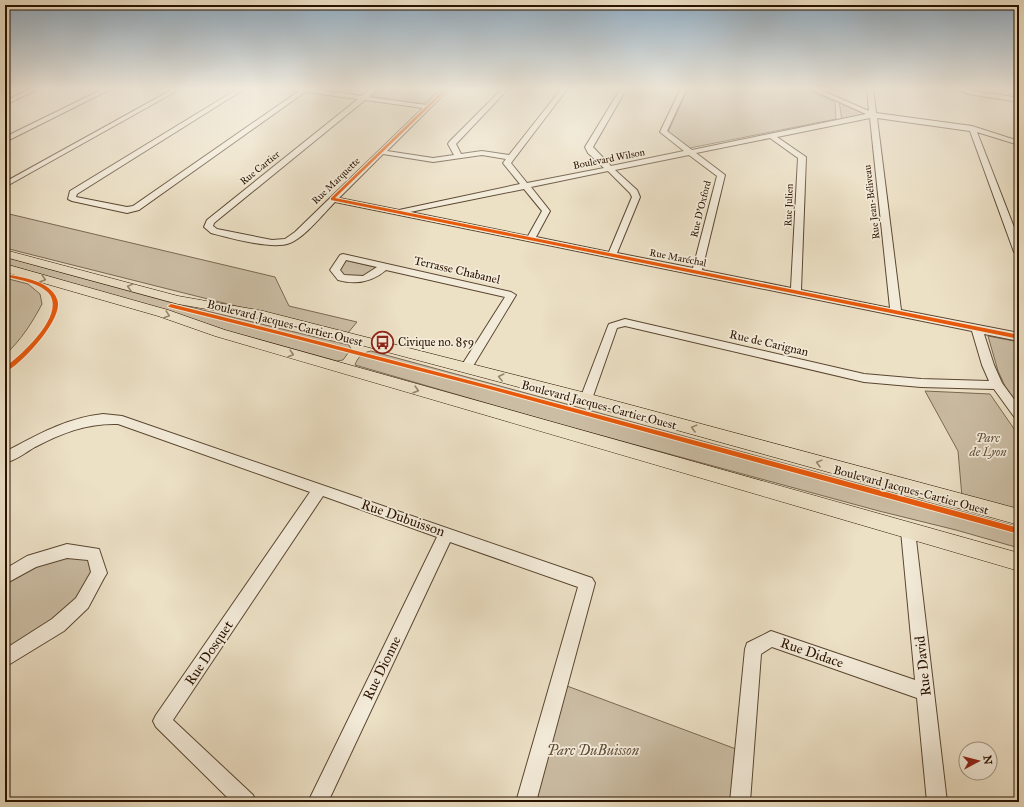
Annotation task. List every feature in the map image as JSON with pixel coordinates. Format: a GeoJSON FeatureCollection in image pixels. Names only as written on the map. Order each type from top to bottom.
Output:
{"type":"FeatureCollection","features":[{"type":"Feature","properties":{"kind":"main road","name":"Boulevard Jacques-Cartier Ouest"},"geometry":{"type":"LineString","coordinates":[[5,254],[178,300],[263,315],[586,399],[1019,517]]}},
{"type":"Feature","properties":{"kind":"main road","name":"Boulevard Jacques-Cartier Ouest"},"geometry":{"type":"LineString","coordinates":[[5,268],[163,313],[249,342],[1019,562]]}},
{"type":"Feature","properties":{"kind":"street"},"geometry":{"type":"LineString","coordinates":[[5,140],[34,126]]}},
{"type":"Feature","properties":{"kind":"street"},"geometry":{"type":"LineString","coordinates":[[7,182],[111,126]]}},
{"type":"Feature","properties":{"kind":"street"},"geometry":{"type":"LineString","coordinates":[[182,126],[73,193],[72,199],[127,210],[136,208],[254,126]]}},
{"type":"Feature","properties":{"kind":"street","name":"Rue Cartier"},"geometry":{"type":"LineString","coordinates":[[244,238],[214,231],[208,227],[210,222],[330,126]]}},
{"type":"Feature","properties":{"kind":"street","name":"Rue Marquette"},"geometry":{"type":"LineString","coordinates":[[244,238],[272,243],[287,240],[298,234],[408,126]]}},
{"type":"Feature","properties":{"kind":"street"},"geometry":{"type":"LineString","coordinates":[[458,156],[452,144],[470,126]]}},
{"type":"Feature","properties":{"kind":"street"},"geometry":{"type":"LineString","coordinates":[[531,239],[546,211],[507,163],[536,126]]}},
{"type":"Feature","properties":{"kind":"street"},"geometry":{"type":"LineString","coordinates":[[602,126],[589,147],[634,192],[636,197],[612,255]]}},
{"type":"Feature","properties":{"kind":"street","name":"Rue D'Oxford"},"geometry":{"type":"LineString","coordinates":[[666,126],[663,132],[722,175],[696,272]]}},
{"type":"Feature","properties":{"kind":"street","name":"Boulevard Wilson"},"geometry":{"type":"LineString","coordinates":[[397,212],[690,153],[770,136],[807,126]]}},
{"type":"Feature","properties":{"kind":"street","name":"Rue Jean-Béliveau"},"geometry":{"type":"LineString","coordinates":[[874,126],[896,312]]}},
{"type":"Feature","properties":{"kind":"street"},"geometry":{"type":"LineString","coordinates":[[953,126],[988,132],[1019,143]]}},
{"type":"Feature","properties":{"kind":"street"},"geometry":{"type":"LineString","coordinates":[[972,128],[1019,252]]}},
{"type":"Feature","properties":{"kind":"street","name":"Rue Julien"},"geometry":{"type":"LineString","coordinates":[[770,136],[802,157],[796,292]]}},
{"type":"Feature","properties":{"kind":"street"},"geometry":{"type":"LineString","coordinates":[[382,152],[433,160],[482,153],[511,158]]}},
{"type":"Feature","properties":{"kind":"street","name":"Rue Maréchal"},"geometry":{"type":"LineString","coordinates":[[332,199],[1019,337]]}},
{"type":"Feature","properties":{"kind":"street","name":"Terrasse Chabanel"},"geometry":{"type":"LineString","coordinates":[[384,266],[511,295],[466,368]]}},
{"type":"Feature","properties":{"kind":"street","name":"Rue de Carignan"},"geometry":{"type":"LineString","coordinates":[[586,399],[613,326],[625,322],[864,378],[942,384],[998,385]]}},
{"type":"Feature","properties":{"kind":"street"},"geometry":{"type":"LineString","coordinates":[[977,329],[988,365],[998,385],[1019,415]]}},
{"type":"Feature","properties":{"kind":"street","name":"Rue Dubuisson"},"geometry":{"type":"LineString","coordinates":[[5,458],[66,426],[84,421],[107,418],[118,419],[588,583],[526,802]]}},
{"type":"Feature","properties":{"kind":"street","name":"Rue Dosquet"},"geometry":{"type":"LineString","coordinates":[[246,802],[162,721],[320,490]]}},
{"type":"Feature","properties":{"kind":"street","name":"Rue David"},"geometry":{"type":"LineString","coordinates":[[908,531],[937,802]]}},
{"type":"Feature","properties":{"kind":"street","name":"Rue Dionne"},"geometry":{"type":"LineString","coordinates":[[318,802],[446,534]]}},
{"type":"Feature","properties":{"kind":"street"},"geometry":{"type":"LineString","coordinates":[[5,577],[32,561],[68,551],[94,554],[99,573],[82,603],[58,625],[5,659]]}},
{"type":"Feature","properties":{"kind":"street","name":"Rue Didace"},"geometry":{"type":"LineString","coordinates":[[740,802],[753,649],[771,639],[925,692]]}},
{"type":"Feature","properties":{"kind":"green space"},"geometry":{"type":"Polygon","coordinates":[[[671,126],[802,126],[690,148],[668,132],[671,126]]]}},
{"type":"Feature","properties":{"kind":"green space"},"geometry":{"type":"Polygon","coordinates":[[[5,213],[275,277],[289,306],[357,322],[347,334],[5,248],[5,213]]]}},
{"type":"Feature","properties":{"kind":"green space"},"geometry":{"type":"Polygon","coordinates":[[[5,257],[169,302],[349,345],[351,349],[343,360],[337,361],[228,331],[175,313],[5,264],[5,257]]]}},
{"type":"Feature","properties":{"kind":"green space"},"geometry":{"type":"Polygon","coordinates":[[[345,260],[379,268],[362,276],[344,276],[339,269],[345,260]]]}},
{"type":"Feature","properties":{"kind":"green space"},"geometry":{"type":"Polygon","coordinates":[[[5,278],[28,284],[40,294],[42,304],[26,331],[5,355],[5,278]]]}},
{"type":"Feature","properties":{"kind":"green space"},"geometry":{"type":"Polygon","coordinates":[[[988,336],[1019,342],[1019,406],[1005,386],[998,371],[988,336]]]}},
{"type":"Feature","properties":{"kind":"green space"},"geometry":{"type":"Polygon","coordinates":[[[371,351],[1019,527],[1019,548],[555,423],[355,365],[361,356],[371,351]]]}},
{"type":"Feature","properties":{"kind":"green space","name":"Parc de Lyon"},"geometry":{"type":"Polygon","coordinates":[[[925,391],[990,394],[1019,436],[1019,512],[962,497],[958,451],[925,391]]]}},
{"type":"Feature","properties":{"kind":"green space"},"geometry":{"type":"Polygon","coordinates":[[[94,554],[99,573],[82,603],[5,659],[5,577],[32,561],[94,554]]]}},
{"type":"Feature","properties":{"kind":"green space","name":"Parc DuBuisson"},"geometry":{"type":"Polygon","coordinates":[[[559,683],[744,752],[740,802],[526,802],[559,683]]]}},
{"type":"Feature","properties":{"kind":"cycle path"},"geometry":{"type":"LineString","coordinates":[[332,199],[408,126]]}},
{"type":"Feature","properties":{"kind":"cycle path"},"geometry":{"type":"LineString","coordinates":[[332,199],[1019,337]]}},
{"type":"Feature","properties":{"kind":"cycle path"},"geometry":{"type":"LineString","coordinates":[[5,275],[31,281],[43,287],[53,295],[56,304],[54,314],[40,336],[21,357],[5,370]]}},
{"type":"Feature","properties":{"kind":"cycle path"},"geometry":{"type":"LineString","coordinates":[[171,306],[384,359],[1019,531]]}},
{"type":"Feature","properties":{"kind":"place","name":"Civique no. 859"},"geometry":{"type":"Point","coordinates":[382,342]}}]}
